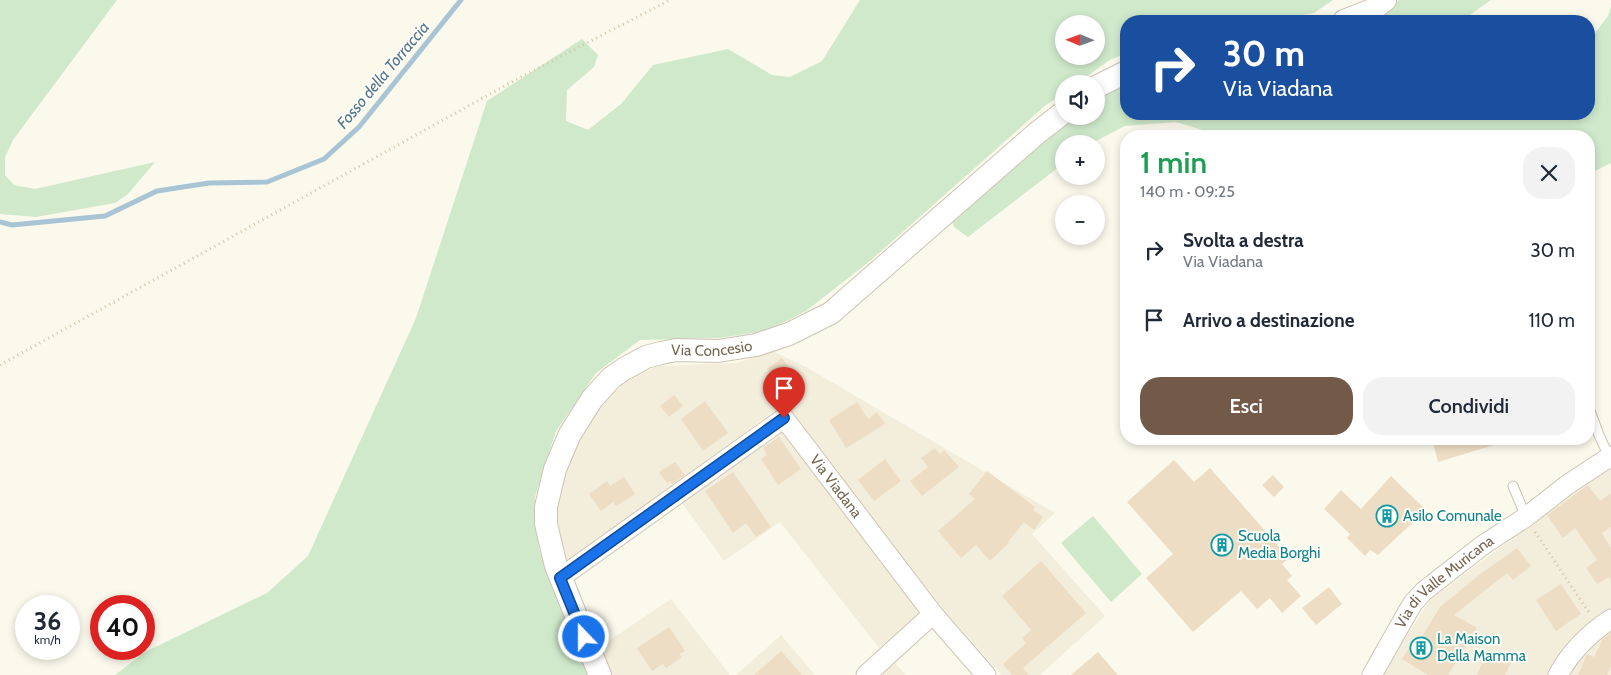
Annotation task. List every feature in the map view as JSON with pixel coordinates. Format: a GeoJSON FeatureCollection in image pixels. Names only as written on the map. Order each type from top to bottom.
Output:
{"type":"FeatureCollection","features":[{"type":"Feature","properties":{"kind":"street"},"geometry":{"type":"LineString","coordinates":[[1359,15],[1372,10],[1385,0]]}},
{"type":"Feature","properties":{"kind":"street"},"geometry":{"type":"LineString","coordinates":[[1105,82],[1120,75]]}},
{"type":"Feature","properties":{"kind":"street","name":"Via Concesio"},"geometry":{"type":"LineString","coordinates":[[600,675],[560,578],[552,554],[546,524],[546,507],[555,469],[570,434],[592,399],[611,378],[635,362],[676,350],[718,351],[756,345],[789,334],[831,313],[1055,119]]}},
{"type":"Feature","properties":{"kind":"street","name":"Via Viadana"},"geometry":{"type":"LineString","coordinates":[[560,578],[784,418],[933,614],[986,675]]}},
{"type":"Feature","properties":{"kind":"street","name":"Via di Valle Muricana"},"geometry":{"type":"LineString","coordinates":[[1372,675],[1418,597],[1432,584],[1483,545],[1526,517],[1610,456]]}},
{"type":"Feature","properties":{"kind":"street"},"geometry":{"type":"LineString","coordinates":[[866,675],[933,614]]}},
{"type":"Feature","properties":{"kind":"street"},"geometry":{"type":"LineString","coordinates":[[1558,675],[1574,650],[1605,623]]}},
{"type":"Feature","properties":{"kind":"lane"},"geometry":{"type":"LineString","coordinates":[[1595,425],[1610,456]]}},
{"type":"Feature","properties":{"kind":"lane"},"geometry":{"type":"LineString","coordinates":[[1513,486],[1526,517]]}},
{"type":"Feature","properties":{"kind":"path"},"geometry":{"type":"LineString","coordinates":[[0,365],[519,78],[670,0]]}},
{"type":"Feature","properties":{"kind":"path"},"geometry":{"type":"LineString","coordinates":[[1526,517],[1605,623]]}},
{"type":"Feature","properties":{"kind":"shaded area"},"geometry":{"type":"Polygon","coordinates":[[[772,351],[806,367],[1055,513],[1032,534],[1105,616],[1040,675],[1002,675],[942,608],[783,404],[658,500],[568,564],[558,524],[558,488],[588,418],[632,375],[660,366],[737,363],[772,351]]]}},
{"type":"Feature","properties":{"kind":"shaded area"},"geometry":{"type":"Polygon","coordinates":[[[782,427],[922,611],[879,648],[780,522],[724,561],[680,500],[782,427]]]}},
{"type":"Feature","properties":{"kind":"shaded area"},"geometry":{"type":"Polygon","coordinates":[[[1611,463],[1611,675],[1380,675],[1431,599],[1611,463]]]}},
{"type":"Feature","properties":{"kind":"shaded area"},"geometry":{"type":"Polygon","coordinates":[[[671,599],[730,675],[610,675],[598,648],[671,599]]]}},
{"type":"Feature","properties":{"kind":"shaded area"},"geometry":{"type":"Polygon","coordinates":[[[781,635],[815,675],[736,675],[781,635]]]}},
{"type":"Feature","properties":{"kind":"shaded area"},"geometry":{"type":"Polygon","coordinates":[[[894,662],[906,675],[879,675],[894,662]]]}},
{"type":"Feature","properties":{"kind":"green space"},"geometry":{"type":"Polygon","coordinates":[[[0,0],[117,0],[13,140],[5,157],[5,175],[14,185],[35,189],[155,162],[128,194],[115,203],[36,217],[0,214],[0,0]]]}},
{"type":"Feature","properties":{"kind":"green space"},"geometry":{"type":"Polygon","coordinates":[[[860,0],[1333,0],[1314,13],[1303,15],[1120,15],[1120,56],[1105,64],[1105,15],[1055,15],[1055,65],[1103,65],[1089,75],[1055,75],[1055,99],[870,261],[806,311],[767,331],[718,338],[640,340],[596,373],[556,431],[535,497],[539,549],[566,620],[590,675],[115,675],[135,660],[155,660],[155,647],[267,593],[308,556],[416,318],[487,101],[582,39],[598,55],[594,67],[567,90],[566,121],[588,130],[621,104],[653,65],[728,49],[772,75],[790,77],[822,61],[860,0]]]}},
{"type":"Feature","properties":{"kind":"green space"},"geometry":{"type":"Polygon","coordinates":[[[1399,0],[1491,0],[1470,15],[1382,15],[1399,0]]]}},
{"type":"Feature","properties":{"kind":"green space"},"geometry":{"type":"Polygon","coordinates":[[[1611,6],[1611,163],[1595,171],[1595,130],[1202,130],[1176,122],[1125,126],[1105,136],[1055,135],[1055,170],[968,237],[954,227],[950,216],[1058,125],[1105,125],[1105,90],[1120,82],[1120,120],[1595,120],[1595,33],[1608,16],[1611,6]]]}},
{"type":"Feature","properties":{"kind":"green space"},"geometry":{"type":"Polygon","coordinates":[[[1093,516],[1142,574],[1111,602],[1061,543],[1093,516]]]}},
{"type":"Feature","properties":{"kind":"building"},"geometry":{"type":"Polygon","coordinates":[[[782,358],[805,388],[790,399],[767,369],[782,358]]]}},
{"type":"Feature","properties":{"kind":"building"},"geometry":{"type":"Polygon","coordinates":[[[674,395],[683,406],[669,417],[660,406],[674,395]]]}},
{"type":"Feature","properties":{"kind":"building"},"geometry":{"type":"Polygon","coordinates":[[[705,401],[728,433],[703,451],[681,419],[705,401]]]}},
{"type":"Feature","properties":{"kind":"building"},"geometry":{"type":"Polygon","coordinates":[[[857,402],[868,419],[877,412],[885,424],[846,448],[829,420],[857,402]]]}},
{"type":"Feature","properties":{"kind":"building"},"geometry":{"type":"Polygon","coordinates":[[[779,437],[801,469],[778,485],[761,459],[767,455],[763,448],[779,437]]]}},
{"type":"Feature","properties":{"kind":"building"},"geometry":{"type":"Polygon","coordinates":[[[1434,445],[1494,445],[1438,462],[1434,445]]]}},
{"type":"Feature","properties":{"kind":"building"},"geometry":{"type":"Polygon","coordinates":[[[935,448],[940,454],[944,450],[959,467],[922,496],[910,481],[928,467],[921,458],[935,448]]]}},
{"type":"Feature","properties":{"kind":"building"},"geometry":{"type":"Polygon","coordinates":[[[885,459],[901,481],[874,501],[858,480],[885,459]]]}},
{"type":"Feature","properties":{"kind":"building","name":"Scuola Media Borghi"},"geometry":{"type":"Polygon","coordinates":[[[1174,460],[1194,482],[1210,468],[1289,558],[1282,564],[1292,576],[1287,580],[1301,596],[1282,613],[1270,598],[1257,609],[1241,591],[1193,632],[1146,578],[1173,554],[1127,502],[1174,460]]]}},
{"type":"Feature","properties":{"kind":"building"},"geometry":{"type":"Polygon","coordinates":[[[675,462],[685,475],[672,484],[670,481],[667,483],[659,472],[675,462]]]}},
{"type":"Feature","properties":{"kind":"building"},"geometry":{"type":"Polygon","coordinates":[[[987,471],[1035,507],[1033,510],[1043,517],[1034,530],[1024,522],[1009,543],[990,561],[976,545],[961,558],[938,531],[975,499],[969,494],[987,471]]]}},
{"type":"Feature","properties":{"kind":"building"},"geometry":{"type":"Polygon","coordinates":[[[733,472],[771,527],[756,537],[746,523],[733,533],[705,491],[733,472]]]}},
{"type":"Feature","properties":{"kind":"building"},"geometry":{"type":"Polygon","coordinates":[[[1273,475],[1284,487],[1274,497],[1262,485],[1273,475]]]}},
{"type":"Feature","properties":{"kind":"building","name":"Asilo Comunale"},"geometry":{"type":"Polygon","coordinates":[[[1391,476],[1426,510],[1378,555],[1370,550],[1365,556],[1347,538],[1350,534],[1324,509],[1341,490],[1361,509],[1391,476]]]}},
{"type":"Feature","properties":{"kind":"building"},"geometry":{"type":"Polygon","coordinates":[[[624,477],[635,494],[616,506],[613,502],[601,511],[589,494],[607,481],[610,486],[624,477]]]}},
{"type":"Feature","properties":{"kind":"building"},"geometry":{"type":"Polygon","coordinates":[[[1588,485],[1600,501],[1611,493],[1611,527],[1602,533],[1611,548],[1611,580],[1609,577],[1597,584],[1586,568],[1597,560],[1575,528],[1563,538],[1547,515],[1588,485]]]}},
{"type":"Feature","properties":{"kind":"building"},"geometry":{"type":"Polygon","coordinates":[[[1517,548],[1531,566],[1513,580],[1507,573],[1454,615],[1477,628],[1448,675],[1428,675],[1402,659],[1416,637],[1420,640],[1440,607],[1479,575],[1517,548]]]}},
{"type":"Feature","properties":{"kind":"building"},"geometry":{"type":"Polygon","coordinates":[[[1041,561],[1086,613],[1023,668],[1029,675],[1012,675],[1003,664],[1026,643],[1022,638],[1031,630],[1002,596],[1041,561]]]}},
{"type":"Feature","properties":{"kind":"building"},"geometry":{"type":"Polygon","coordinates":[[[1561,584],[1581,614],[1556,631],[1536,600],[1561,584]]]}},
{"type":"Feature","properties":{"kind":"building"},"geometry":{"type":"Polygon","coordinates":[[[1329,587],[1342,604],[1316,625],[1302,608],[1329,587]]]}},
{"type":"Feature","properties":{"kind":"building"},"geometry":{"type":"Polygon","coordinates":[[[669,627],[685,651],[679,654],[682,657],[666,668],[663,664],[652,671],[637,648],[669,627]]]}},
{"type":"Feature","properties":{"kind":"building"},"geometry":{"type":"Polygon","coordinates":[[[1611,633],[1611,666],[1607,675],[1578,675],[1587,654],[1594,657],[1603,639],[1611,633]]]}},
{"type":"Feature","properties":{"kind":"building"},"geometry":{"type":"Polygon","coordinates":[[[1488,650],[1512,661],[1505,675],[1477,675],[1488,650]]]}},
{"type":"Feature","properties":{"kind":"building"},"geometry":{"type":"Polygon","coordinates":[[[781,651],[802,675],[754,675],[781,651]]]}},
{"type":"Feature","properties":{"kind":"building"},"geometry":{"type":"Polygon","coordinates":[[[1098,652],[1118,675],[1071,675],[1098,652]]]}},
{"type":"Feature","properties":{"kind":"waterway","name":"Fosso della Torraccia"},"geometry":{"type":"LineString","coordinates":[[0,222],[12,225],[105,216],[157,191],[209,183],[267,182],[324,159],[359,127],[461,0]]}},
{"type":"Feature","properties":{"kind":"place","name":"Asilo Comunale"},"geometry":{"type":"Point","coordinates":[1387,516]}},
{"type":"Feature","properties":{"kind":"place","name":"Scuola Media Borghi"},"geometry":{"type":"Point","coordinates":[1222,545]}},
{"type":"Feature","properties":{"kind":"place","name":"La Maison Della Mamma"},"geometry":{"type":"Point","coordinates":[1421,648]}},
{"type":"Feature","properties":{"kind":"route"},"geometry":{"type":"LineString","coordinates":[[584,637],[560,578],[784,418]]}}]}
